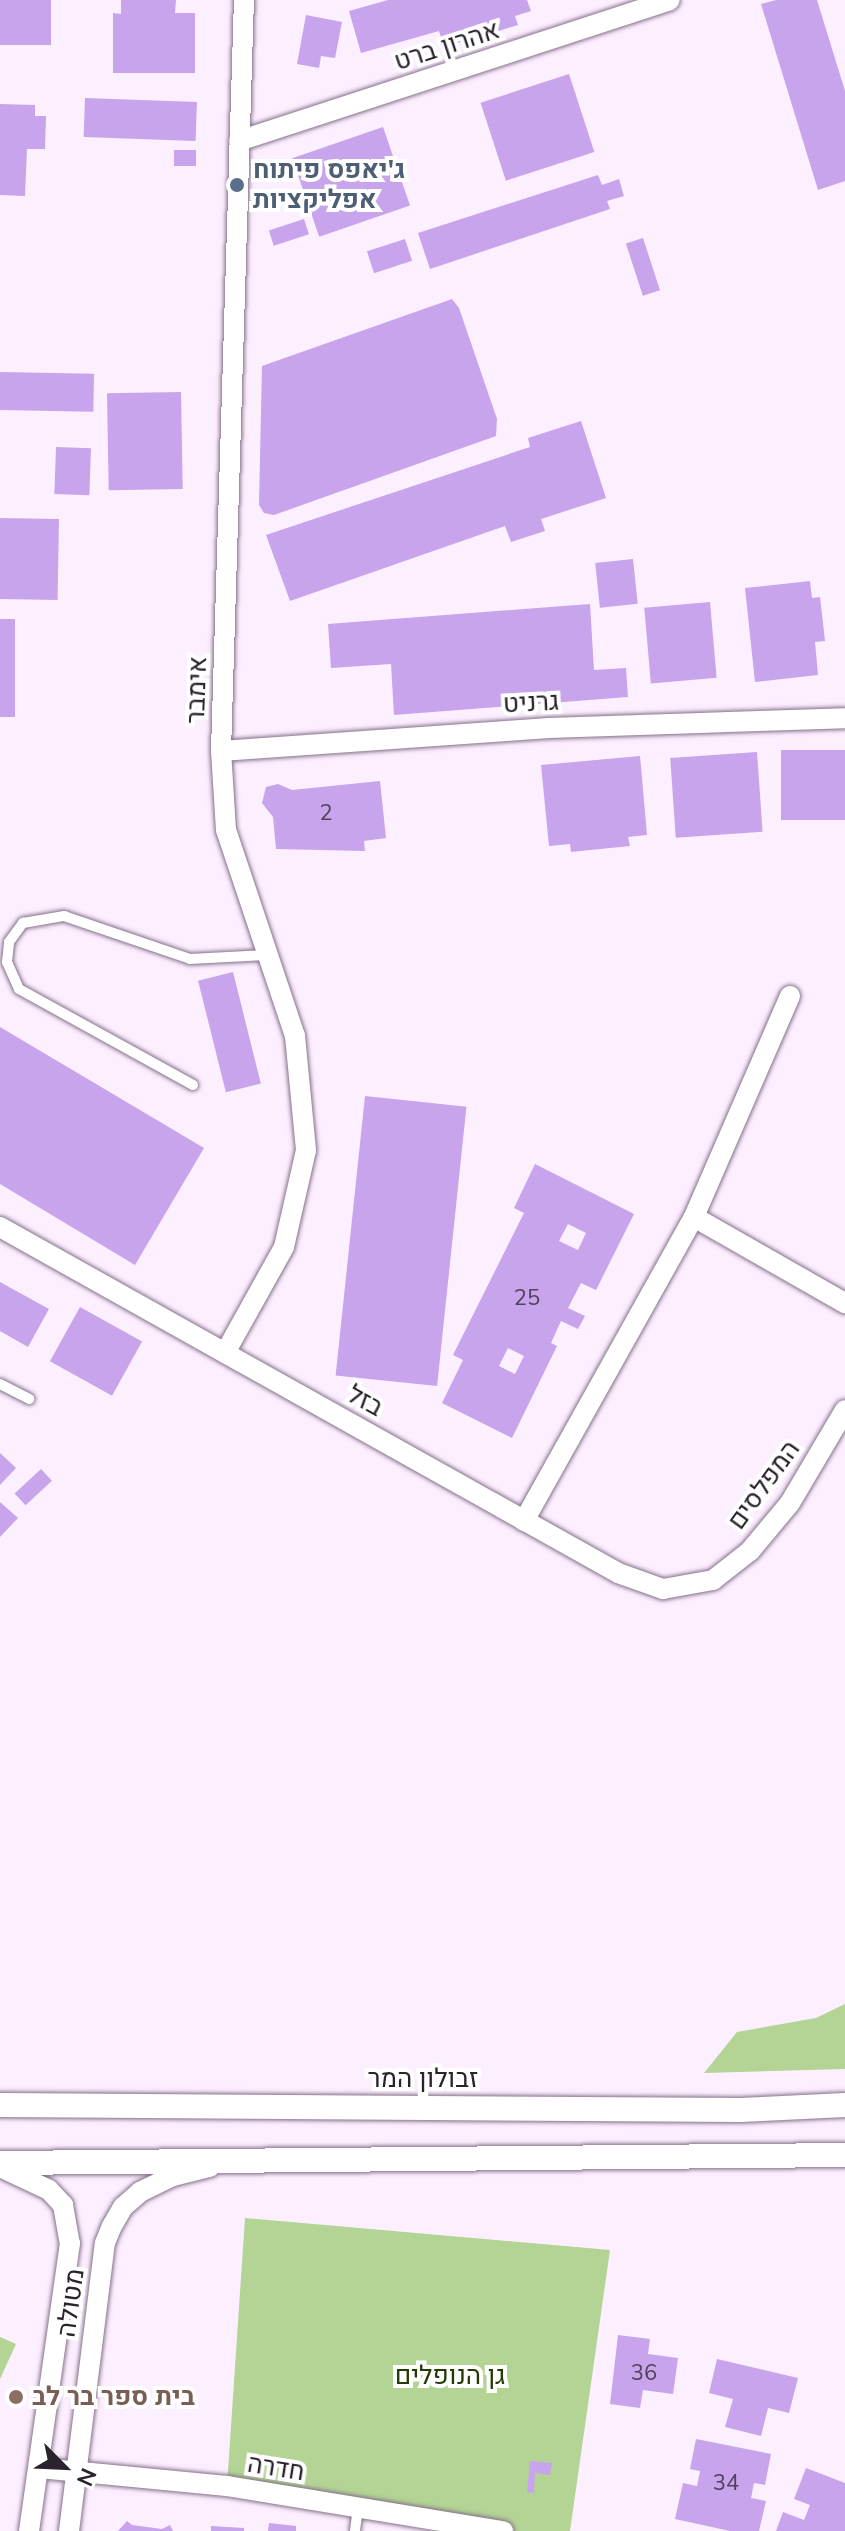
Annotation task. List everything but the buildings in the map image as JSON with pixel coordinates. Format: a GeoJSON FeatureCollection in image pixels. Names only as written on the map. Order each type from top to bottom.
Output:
{"type":"FeatureCollection","features":[{"type":"Feature","properties":{"kind":"street","name":"אימבר"},"geometry":{"type":"LineString","coordinates":[[225,1353],[284,1247],[306,1150],[295,1036],[226,830],[221,751],[244,0]]}},
{"type":"Feature","properties":{"kind":"street","name":"אהרון ברט"},"geometry":{"type":"LineString","coordinates":[[239,141],[670,0]]}},
{"type":"Feature","properties":{"kind":"street","name":"גרניט"},"geometry":{"type":"LineString","coordinates":[[221,751],[549,728],[845,718]]}},
{"type":"Feature","properties":{"kind":"street"},"geometry":{"type":"LineString","coordinates":[[524,1521],[694,1217],[790,996]]}},
{"type":"Feature","properties":{"kind":"street"},"geometry":{"type":"LineString","coordinates":[[694,1217],[845,1303]]}},
{"type":"Feature","properties":{"kind":"street","name":"בזל"},"geometry":{"type":"LineString","coordinates":[[0,1227],[618,1573],[663,1589],[713,1580]]}},
{"type":"Feature","properties":{"kind":"street","name":"המפלסים"},"geometry":{"type":"LineString","coordinates":[[713,1580],[750,1551],[790,1503],[845,1410]]}},
{"type":"Feature","properties":{"kind":"street","name":"זבולון המר"},"geometry":{"type":"LineString","coordinates":[[0,2105],[741,2110],[845,2105]]}},
{"type":"Feature","properties":{"kind":"street"},"geometry":{"type":"LineString","coordinates":[[0,2165],[845,2155]]}},
{"type":"Feature","properties":{"kind":"street","name":"מטולה"},"geometry":{"type":"LineString","coordinates":[[69,2531],[105,2243],[112,2226],[123,2207],[140,2192],[173,2176],[234,2162]]}},
{"type":"Feature","properties":{"kind":"street","name":"מטולה"},"geometry":{"type":"LineString","coordinates":[[0,2165],[49,2190],[63,2205],[70,2243],[29,2531]]}},
{"type":"Feature","properties":{"kind":"street","name":"חדרה"},"geometry":{"type":"LineString","coordinates":[[39,2468],[227,2486],[358,2508],[405,2523],[503,2531]]}},
{"type":"Feature","properties":{"kind":"lane"},"geometry":{"type":"LineString","coordinates":[[193,1085],[19,989],[7,962],[9,942],[23,923],[64,916],[190,959],[266,955]]}},
{"type":"Feature","properties":{"kind":"lane"},"geometry":{"type":"LineString","coordinates":[[0,1384],[29,1399]]}},
{"type":"Feature","properties":{"kind":"lane"},"geometry":{"type":"LineString","coordinates":[[355,2531],[358,2508]]}},
{"type":"Feature","properties":{"kind":"green space"},"geometry":{"type":"Polygon","coordinates":[[[845,2004],[845,2069],[704,2073],[737,2032],[816,2018],[845,2004]]]}},
{"type":"Feature","properties":{"kind":"green space","name":"גן הנופלים"},"geometry":{"type":"Polygon","coordinates":[[[245,2218],[610,2250],[570,2531],[515,2531],[396,2507],[227,2486],[245,2218]]]}},
{"type":"Feature","properties":{"kind":"green space"},"geometry":{"type":"Polygon","coordinates":[[[0,2337],[16,2344],[0,2379],[0,2337]]]}},
{"type":"Feature","properties":{"kind":"place","name":"ג'יאפס פיתוח אפליקציות"},"geometry":{"type":"Point","coordinates":[237,185]}},
{"type":"Feature","properties":{"kind":"place","name":"בית ספר בר לב"},"geometry":{"type":"Point","coordinates":[16,2397]}}]}
